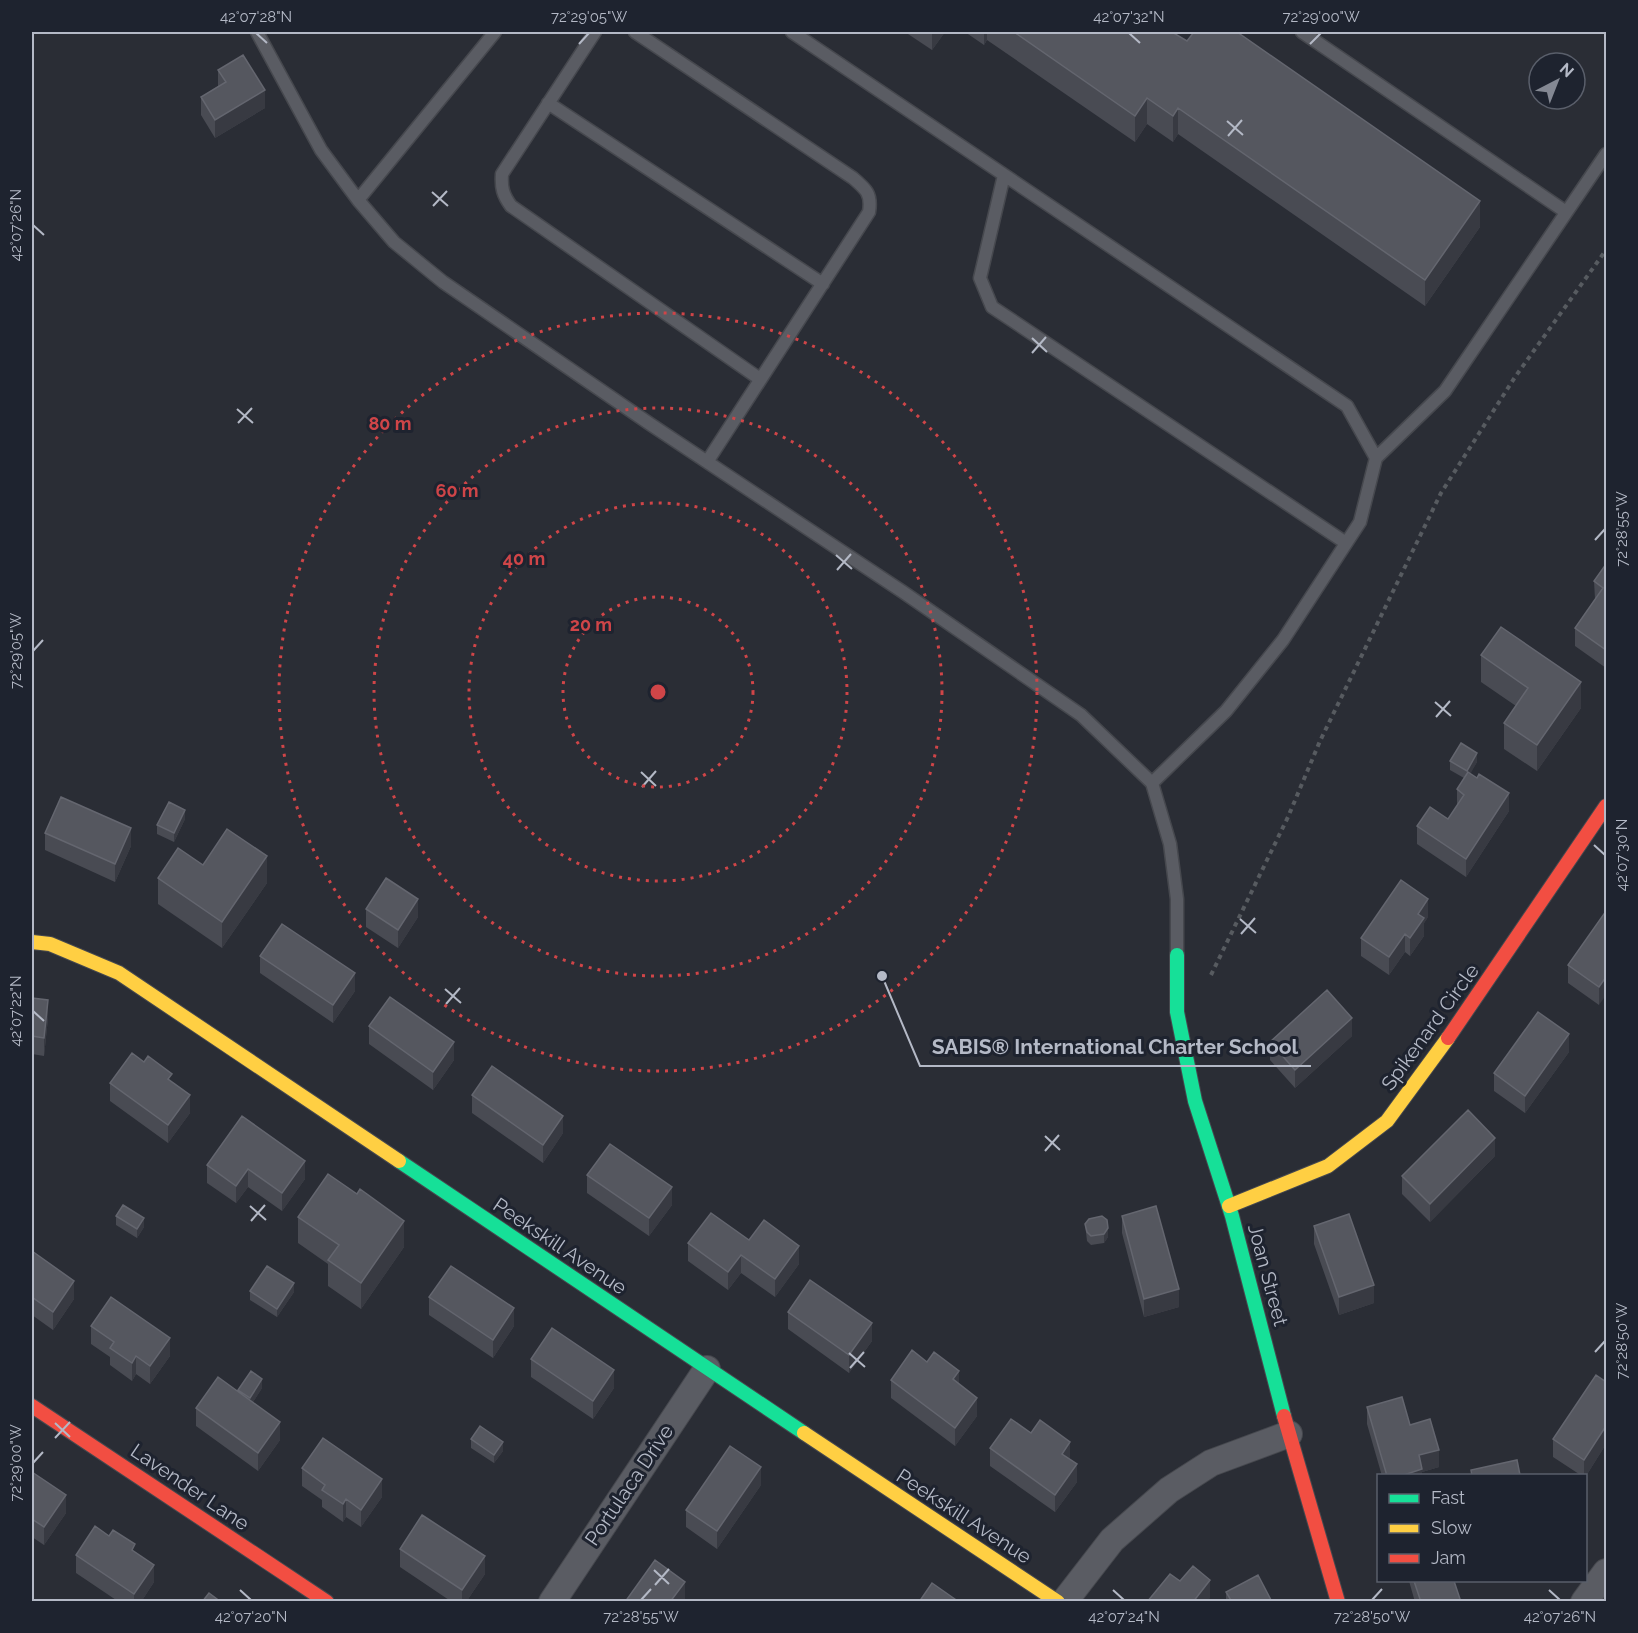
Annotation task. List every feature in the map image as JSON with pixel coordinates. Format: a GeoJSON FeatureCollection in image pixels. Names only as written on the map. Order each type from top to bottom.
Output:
{"type":"FeatureCollection","features":[{"type":"Feature","properties":{"kind":"street","name":"Spikenard Circle"},"geometry":{"type":"LineString","coordinates":[[1229,1206],[1328,1166],[1387,1121],[1467,1012],[1606,806]]}},
{"type":"Feature","properties":{"kind":"street","name":"Peekskill Avenue"},"geometry":{"type":"LineString","coordinates":[[32,942],[50,944],[119,973],[706,1369],[1058,1602]]}},
{"type":"Feature","properties":{"kind":"street","name":"Joan Street"},"geometry":{"type":"LineString","coordinates":[[1177,955],[1177,1012],[1195,1101],[1229,1206],[1289,1434],[1338,1602]]}},
{"type":"Feature","properties":{"kind":"street","name":"Portulaca Drive"},"geometry":{"type":"LineString","coordinates":[[552,1602],[706,1369]]}},
{"type":"Feature","properties":{"kind":"street","name":"Lavender Lane"},"geometry":{"type":"LineString","coordinates":[[32,1406],[327,1602]]}},
{"type":"Feature","properties":{"kind":"street"},"geometry":{"type":"LineString","coordinates":[[1064,1602],[1112,1540],[1169,1490],[1210,1463],[1289,1434]]}},
{"type":"Feature","properties":{"kind":"street"},"geometry":{"type":"LineString","coordinates":[[1584,1602],[1606,1572]]}},
{"type":"Feature","properties":{"kind":"lane"},"geometry":{"type":"LineString","coordinates":[[257,32],[321,150],[358,200],[394,242],[443,282],[903,592],[1081,715],[1152,783],[1170,844],[1177,899],[1177,955]]}},
{"type":"Feature","properties":{"kind":"lane"},"geometry":{"type":"LineString","coordinates":[[358,200],[495,32]]}},
{"type":"Feature","properties":{"kind":"lane"},"geometry":{"type":"LineString","coordinates":[[595,32],[502,174],[501,185],[504,196],[511,206],[760,379]]}},
{"type":"Feature","properties":{"kind":"lane"},"geometry":{"type":"LineString","coordinates":[[635,32],[853,177],[866,189],[871,202],[869,212],[707,462]]}},
{"type":"Feature","properties":{"kind":"lane"},"geometry":{"type":"LineString","coordinates":[[792,32],[1347,406],[1376,458]]}},
{"type":"Feature","properties":{"kind":"lane"},"geometry":{"type":"LineString","coordinates":[[1302,32],[1566,212]]}},
{"type":"Feature","properties":{"kind":"lane"},"geometry":{"type":"LineString","coordinates":[[548,103],[823,284]]}},
{"type":"Feature","properties":{"kind":"lane"},"geometry":{"type":"LineString","coordinates":[[1152,783],[1226,711],[1283,640],[1360,522],[1376,458],[1445,392],[1606,154]]}},
{"type":"Feature","properties":{"kind":"lane"},"geometry":{"type":"LineString","coordinates":[[1004,175],[980,279],[992,307],[1346,543]]}},
{"type":"Feature","properties":{"kind":"path"},"geometry":{"type":"LineString","coordinates":[[1207,982],[1288,817],[1320,741],[1441,493],[1515,377],[1606,250]]}},
{"type":"Feature","properties":{"kind":"building"},"geometry":{"type":"Polygon","coordinates":[[[1014,32],[1172,32],[1187,41],[1194,32],[1237,32],[1480,201],[1425,280],[1178,108],[1173,116],[1147,98],[1135,116],[1014,32]]]}},
{"type":"Feature","properties":{"kind":"building"},"geometry":{"type":"Polygon","coordinates":[[[243,55],[265,90],[215,120],[201,97],[226,82],[218,70],[243,55]]]}},
{"type":"Feature","properties":{"kind":"building"},"geometry":{"type":"Polygon","coordinates":[[[1606,564],[1606,650],[1575,628],[1603,588],[1594,581],[1606,564]]]}},
{"type":"Feature","properties":{"kind":"building"},"geometry":{"type":"Polygon","coordinates":[[[1501,627],[1581,682],[1537,745],[1504,723],[1528,688],[1481,655],[1501,627]]]}},
{"type":"Feature","properties":{"kind":"building"},"geometry":{"type":"Polygon","coordinates":[[[1461,743],[1477,753],[1467,771],[1450,761],[1461,743]]]}},
{"type":"Feature","properties":{"kind":"building"},"geometry":{"type":"Polygon","coordinates":[[[1468,772],[1477,778],[1479,774],[1509,793],[1466,859],[1417,826],[1430,807],[1448,819],[1464,795],[1457,789],[1468,772]]]}},
{"type":"Feature","properties":{"kind":"building"},"geometry":{"type":"Polygon","coordinates":[[[61,797],[131,828],[115,864],[45,833],[61,797]]]}},
{"type":"Feature","properties":{"kind":"building"},"geometry":{"type":"Polygon","coordinates":[[[169,802],[185,810],[174,833],[157,825],[169,802]]]}},
{"type":"Feature","properties":{"kind":"building"},"geometry":{"type":"Polygon","coordinates":[[[227,829],[267,856],[222,922],[158,878],[178,848],[203,865],[227,829]]]}},
{"type":"Feature","properties":{"kind":"building"},"geometry":{"type":"Polygon","coordinates":[[[386,878],[418,899],[398,930],[366,909],[386,878]]]}},
{"type":"Feature","properties":{"kind":"building"},"geometry":{"type":"Polygon","coordinates":[[[1401,880],[1428,899],[1418,914],[1424,918],[1410,938],[1405,934],[1389,957],[1361,938],[1401,880]]]}},
{"type":"Feature","properties":{"kind":"building"},"geometry":{"type":"Polygon","coordinates":[[[1606,911],[1606,977],[1599,987],[1568,965],[1606,911]]]}},
{"type":"Feature","properties":{"kind":"building"},"geometry":{"type":"Polygon","coordinates":[[[282,924],[355,973],[333,1005],[260,956],[282,924]]]}},
{"type":"Feature","properties":{"kind":"building"},"geometry":{"type":"Polygon","coordinates":[[[1327,990],[1352,1018],[1295,1070],[1270,1042],[1327,990]]]}},
{"type":"Feature","properties":{"kind":"building"},"geometry":{"type":"Polygon","coordinates":[[[390,997],[454,1042],[433,1072],[369,1026],[390,997]]]}},
{"type":"Feature","properties":{"kind":"building"},"geometry":{"type":"Polygon","coordinates":[[[32,998],[48,1000],[44,1038],[32,1036],[32,998]]]}},
{"type":"Feature","properties":{"kind":"building"},"geometry":{"type":"Polygon","coordinates":[[[1538,1012],[1569,1034],[1525,1096],[1494,1073],[1538,1012]]]}},
{"type":"Feature","properties":{"kind":"building"},"geometry":{"type":"Polygon","coordinates":[[[132,1053],[144,1062],[148,1056],[172,1074],[168,1079],[190,1095],[168,1125],[110,1083],[132,1053]]]}},
{"type":"Feature","properties":{"kind":"building"},"geometry":{"type":"Polygon","coordinates":[[[492,1066],[563,1116],[543,1145],[472,1095],[492,1066]]]}},
{"type":"Feature","properties":{"kind":"building"},"geometry":{"type":"Polygon","coordinates":[[[1468,1110],[1495,1138],[1430,1204],[1402,1176],[1468,1110]]]}},
{"type":"Feature","properties":{"kind":"building"},"geometry":{"type":"Polygon","coordinates":[[[242,1116],[305,1161],[282,1193],[248,1169],[236,1186],[207,1165],[242,1116]]]}},
{"type":"Feature","properties":{"kind":"building"},"geometry":{"type":"Polygon","coordinates":[[[610,1144],[672,1187],[649,1218],[587,1175],[610,1144]]]}},
{"type":"Feature","properties":{"kind":"building"},"geometry":{"type":"Polygon","coordinates":[[[328,1174],[357,1194],[360,1189],[404,1221],[361,1283],[328,1260],[339,1245],[298,1217],[328,1174]]]}},
{"type":"Feature","properties":{"kind":"building"},"geometry":{"type":"Polygon","coordinates":[[[123,1205],[144,1218],[137,1229],[116,1216],[123,1205]]]}},
{"type":"Feature","properties":{"kind":"building"},"geometry":{"type":"Polygon","coordinates":[[[1156,1206],[1179,1289],[1144,1299],[1122,1216],[1156,1206]]]}},
{"type":"Feature","properties":{"kind":"building"},"geometry":{"type":"Polygon","coordinates":[[[711,1213],[749,1240],[764,1220],[799,1246],[775,1279],[741,1255],[728,1272],[688,1243],[711,1213]]]}},
{"type":"Feature","properties":{"kind":"building"},"geometry":{"type":"Polygon","coordinates":[[[1349,1214],[1374,1285],[1339,1297],[1314,1226],[1349,1214]]]}},
{"type":"Feature","properties":{"kind":"building"},"geometry":{"type":"Polygon","coordinates":[[[1102,1216],[1107,1220],[1108,1228],[1104,1234],[1091,1236],[1085,1224],[1089,1219],[1102,1216]]]}},
{"type":"Feature","properties":{"kind":"building"},"geometry":{"type":"Polygon","coordinates":[[[32,1251],[74,1281],[53,1312],[32,1297],[32,1251]]]}},
{"type":"Feature","properties":{"kind":"building"},"geometry":{"type":"Polygon","coordinates":[[[267,1266],[294,1283],[277,1309],[250,1291],[267,1266]]]}},
{"type":"Feature","properties":{"kind":"building"},"geometry":{"type":"Polygon","coordinates":[[[451,1266],[514,1308],[493,1340],[429,1297],[451,1266]]]}},
{"type":"Feature","properties":{"kind":"building"},"geometry":{"type":"Polygon","coordinates":[[[810,1280],[872,1323],[849,1355],[788,1312],[810,1280]]]}},
{"type":"Feature","properties":{"kind":"building"},"geometry":{"type":"Polygon","coordinates":[[[111,1297],[170,1338],[150,1366],[136,1356],[132,1363],[110,1348],[114,1342],[91,1326],[111,1297]]]}},
{"type":"Feature","properties":{"kind":"building"},"geometry":{"type":"Polygon","coordinates":[[[552,1328],[614,1370],[593,1401],[531,1359],[552,1328]]]}},
{"type":"Feature","properties":{"kind":"building"},"geometry":{"type":"Polygon","coordinates":[[[912,1350],[927,1362],[934,1352],[959,1371],[953,1379],[977,1398],[955,1428],[891,1380],[912,1350]]]}},
{"type":"Feature","properties":{"kind":"building"},"geometry":{"type":"Polygon","coordinates":[[[251,1371],[262,1379],[250,1398],[238,1390],[251,1371]]]}},
{"type":"Feature","properties":{"kind":"building"},"geometry":{"type":"Polygon","coordinates":[[[1596,1375],[1606,1382],[1606,1426],[1584,1460],[1553,1439],[1596,1375]]]}},
{"type":"Feature","properties":{"kind":"building"},"geometry":{"type":"Polygon","coordinates":[[[218,1377],[280,1422],[258,1453],[196,1408],[218,1377]]]}},
{"type":"Feature","properties":{"kind":"building"},"geometry":{"type":"Polygon","coordinates":[[[1402,1397],[1410,1425],[1430,1419],[1439,1450],[1419,1455],[1422,1469],[1407,1474],[1386,1474],[1367,1407],[1402,1397]]]}},
{"type":"Feature","properties":{"kind":"building"},"geometry":{"type":"Polygon","coordinates":[[[1011,1419],[1031,1433],[1040,1420],[1070,1442],[1062,1454],[1077,1464],[1055,1495],[990,1448],[1011,1419]]]}},
{"type":"Feature","properties":{"kind":"building"},"geometry":{"type":"Polygon","coordinates":[[[480,1426],[503,1442],[494,1455],[471,1439],[480,1426]]]}},
{"type":"Feature","properties":{"kind":"building"},"geometry":{"type":"Polygon","coordinates":[[[323,1438],[382,1479],[361,1510],[346,1499],[343,1504],[322,1490],[325,1485],[302,1468],[323,1438]]]}},
{"type":"Feature","properties":{"kind":"building"},"geometry":{"type":"Polygon","coordinates":[[[730,1446],[761,1467],[717,1531],[686,1510],[730,1446]]]}},
{"type":"Feature","properties":{"kind":"building"},"geometry":{"type":"Polygon","coordinates":[[[1517,1460],[1520,1474],[1472,1474],[1471,1470],[1517,1460]]]}},
{"type":"Feature","properties":{"kind":"building"},"geometry":{"type":"Polygon","coordinates":[[[32,1472],[66,1495],[44,1527],[32,1519],[32,1472]]]}},
{"type":"Feature","properties":{"kind":"building"},"geometry":{"type":"Polygon","coordinates":[[[422,1515],[485,1556],[462,1590],[400,1549],[422,1515]]]}},
{"type":"Feature","properties":{"kind":"building"},"geometry":{"type":"Polygon","coordinates":[[[95,1526],[109,1536],[113,1530],[135,1544],[132,1550],[154,1565],[134,1594],[76,1555],[95,1526]]]}},
{"type":"Feature","properties":{"kind":"building"},"geometry":{"type":"Polygon","coordinates":[[[655,1560],[685,1582],[670,1602],[625,1602],[655,1560]]]}},
{"type":"Feature","properties":{"kind":"building"},"geometry":{"type":"Polygon","coordinates":[[[1193,1566],[1210,1580],[1193,1602],[1147,1602],[1170,1574],[1180,1581],[1193,1566]]]}},
{"type":"Feature","properties":{"kind":"building"},"geometry":{"type":"Polygon","coordinates":[[[1258,1575],[1272,1602],[1232,1602],[1226,1592],[1258,1575]]]}},
{"type":"Feature","properties":{"kind":"building"},"geometry":{"type":"Polygon","coordinates":[[[1414,1582],[1454,1582],[1461,1602],[1421,1602],[1414,1582]]]}},
{"type":"Feature","properties":{"kind":"building"},"geometry":{"type":"Polygon","coordinates":[[[932,1583],[959,1602],[919,1602],[932,1583]]]}},
{"type":"Feature","properties":{"kind":"building"},"geometry":{"type":"Polygon","coordinates":[[[209,1593],[221,1602],[202,1602],[209,1593]]]}},
{"type":"Feature","properties":{"kind":"traffic: fast"},"geometry":{"type":"LineString","coordinates":[[1177,955],[1177,1012],[1195,1101],[1232,1216],[1284,1416]]}},
{"type":"Feature","properties":{"kind":"traffic: fast"},"geometry":{"type":"LineString","coordinates":[[399,1161],[804,1433]]}},
{"type":"Feature","properties":{"kind":"traffic: slow"},"geometry":{"type":"LineString","coordinates":[[32,942],[50,944],[119,973],[399,1161]]}},
{"type":"Feature","properties":{"kind":"traffic: slow"},"geometry":{"type":"LineString","coordinates":[[1229,1206],[1328,1166],[1387,1121],[1448,1038]]}},
{"type":"Feature","properties":{"kind":"traffic: slow"},"geometry":{"type":"LineString","coordinates":[[804,1433],[1058,1602]]}},
{"type":"Feature","properties":{"kind":"traffic: jam"},"geometry":{"type":"LineString","coordinates":[[1448,1038],[1606,806]]}},
{"type":"Feature","properties":{"kind":"traffic: jam"},"geometry":{"type":"LineString","coordinates":[[32,1406],[327,1602]]}},
{"type":"Feature","properties":{"kind":"traffic: jam"},"geometry":{"type":"LineString","coordinates":[[1284,1416],[1338,1602]]}},
{"type":"Feature","properties":{"kind":"place","name":"SABIS® International Charter School"},"geometry":{"type":"Point","coordinates":[882,976]}}]}
